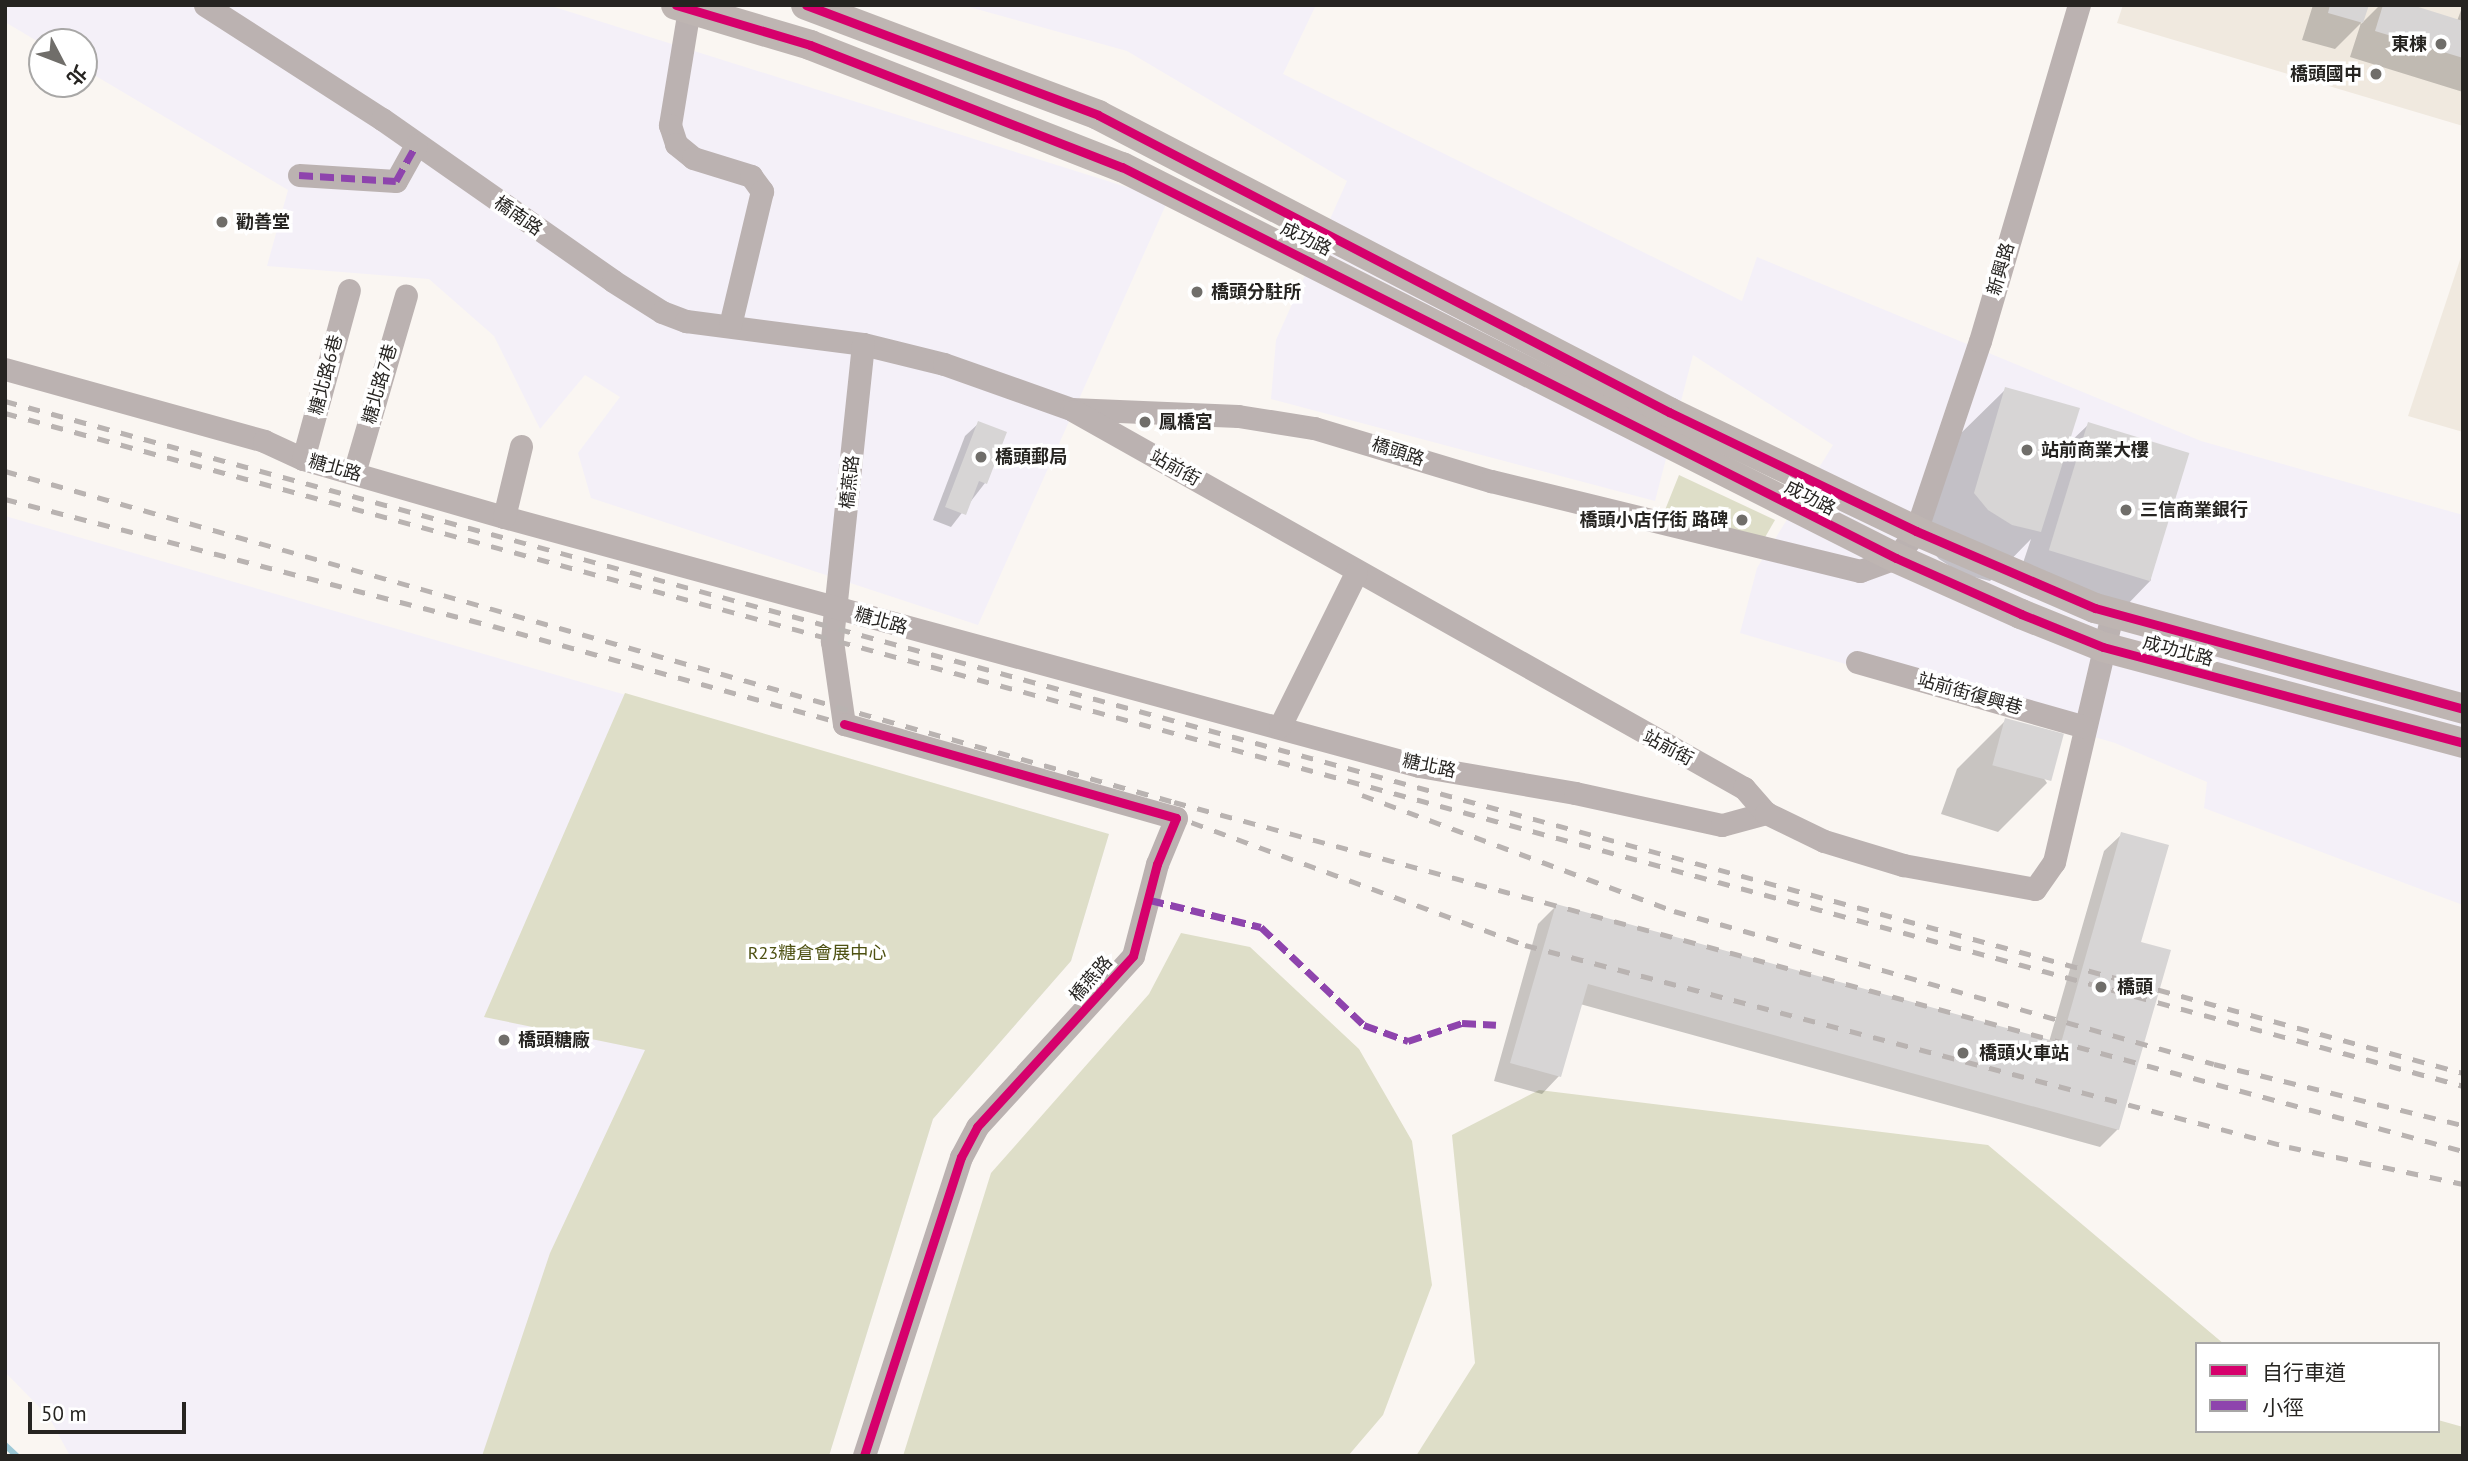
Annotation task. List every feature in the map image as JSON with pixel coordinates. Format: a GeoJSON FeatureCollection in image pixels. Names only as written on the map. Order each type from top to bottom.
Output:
{"type":"FeatureCollection","features":[{"type":"Feature","properties":{"kind":"main road","name":"成功路"},"geometry":{"type":"LineString","coordinates":[[683,7],[810,45],[1122,167],[1896,558]]}},
{"type":"Feature","properties":{"kind":"main road","name":"成功路"},"geometry":{"type":"LineString","coordinates":[[819,7],[1098,115],[1669,412],[1916,531]]}},
{"type":"Feature","properties":{"kind":"main road","name":"成功北路"},"geometry":{"type":"LineString","coordinates":[[1916,531],[2112,615],[2463,709]]}},
{"type":"Feature","properties":{"kind":"main road","name":"成功北路"},"geometry":{"type":"LineString","coordinates":[[1896,558],[2103,647],[2463,743]]}},
{"type":"Feature","properties":{"kind":"street","name":"橋南路"},"geometry":{"type":"LineString","coordinates":[[205,5],[662,312],[686,321],[863,344]]}},
{"type":"Feature","properties":{"kind":"street","name":"新興路"},"geometry":{"type":"LineString","coordinates":[[1916,531],[1980,341],[2079,5]]}},
{"type":"Feature","properties":{"kind":"street"},"geometry":{"type":"LineString","coordinates":[[683,7],[670,125],[676,144],[693,158],[751,176],[762,191],[730,325]]}},
{"type":"Feature","properties":{"kind":"street"},"geometry":{"type":"LineString","coordinates":[[810,45],[819,7]]}},
{"type":"Feature","properties":{"kind":"street"},"geometry":{"type":"LineString","coordinates":[[299,175],[396,181],[416,145]]}},
{"type":"Feature","properties":{"kind":"street","name":"糖北路6巷"},"geometry":{"type":"LineString","coordinates":[[303,459],[349,290]]}},
{"type":"Feature","properties":{"kind":"street","name":"糖北路7巷"},"geometry":{"type":"LineString","coordinates":[[354,473],[406,295]]}},
{"type":"Feature","properties":{"kind":"street","name":"橋頭路"},"geometry":{"type":"LineString","coordinates":[[863,344],[944,364],[1071,409],[1238,415],[1314,428],[1491,481],[1860,571],[1896,558]]}},
{"type":"Feature","properties":{"kind":"street","name":"橋燕路"},"geometry":{"type":"LineString","coordinates":[[863,344],[838,608],[832,641],[844,724],[1176,818],[1157,864],[1133,956],[977,1127],[961,1157],[864,1456]]}},
{"type":"Feature","properties":{"kind":"street","name":"糖北路"},"geometry":{"type":"LineString","coordinates":[[5,369],[264,441],[303,459],[504,517],[1419,766],[1575,793],[1722,825],[1766,813]]}},
{"type":"Feature","properties":{"kind":"street","name":"站前街"},"geometry":{"type":"LineString","coordinates":[[1071,409],[1356,573],[1744,788],[1766,813],[1824,841],[1903,865],[2035,889],[2054,862],[2082,726],[2112,615]]}},
{"type":"Feature","properties":{"kind":"street"},"geometry":{"type":"LineString","coordinates":[[504,517],[521,446]]}},
{"type":"Feature","properties":{"kind":"street"},"geometry":{"type":"LineString","coordinates":[[1896,558],[1916,531]]}},
{"type":"Feature","properties":{"kind":"street"},"geometry":{"type":"LineString","coordinates":[[1280,726],[1356,573]]}},
{"type":"Feature","properties":{"kind":"street","name":"站前街復興巷"},"geometry":{"type":"LineString","coordinates":[[1857,662],[2082,726]]}},
{"type":"Feature","properties":{"kind":"shaded area"},"geometry":{"type":"Polygon","coordinates":[[[5,5],[548,5],[1168,200],[978,625],[591,498],[578,453],[620,397],[585,375],[540,429],[494,336],[429,279],[267,266],[288,190],[98,77],[98,28],[28,28],[28,36],[5,22],[5,5]]]}},
{"type":"Feature","properties":{"kind":"shaded area"},"geometry":{"type":"Polygon","coordinates":[[[962,5],[1316,5],[1283,74],[1742,301],[1757,257],[2201,441],[2463,515],[2463,905],[2204,808],[2207,782],[2115,743],[1740,633],[1757,568],[1833,445],[1693,355],[1655,501],[1271,399],[1276,340],[1347,181],[1127,51],[962,5]]]}},
{"type":"Feature","properties":{"kind":"shaded area","name":"橋頭國中"},"geometry":{"type":"Polygon","coordinates":[[[2123,5],[2463,5],[2463,126],[2117,23],[2123,5]]]}},
{"type":"Feature","properties":{"kind":"shaded area"},"geometry":{"type":"Polygon","coordinates":[[[2463,251],[2463,432],[2408,416],[2463,251]]]}},
{"type":"Feature","properties":{"kind":"shaded area","name":"橋頭糖廠"},"geometry":{"type":"Polygon","coordinates":[[[5,516],[1109,834],[1071,961],[933,1119],[829,1456],[70,1456],[49,1417],[5,1372],[5,516]]]}},
{"type":"Feature","properties":{"kind":"green space"},"geometry":{"type":"Polygon","coordinates":[[[1679,475],[1775,520],[1764,539],[1665,510],[1679,475]]]}},
{"type":"Feature","properties":{"kind":"green space","name":"R23糖倉會展中心"},"geometry":{"type":"Polygon","coordinates":[[[625,693],[1109,834],[1071,961],[933,1119],[829,1456],[482,1456],[550,1253],[645,1050],[484,1017],[625,693]]]}},
{"type":"Feature","properties":{"kind":"green space"},"geometry":{"type":"Polygon","coordinates":[[[1181,933],[1250,947],[1359,1049],[1412,1141],[1432,1285],[1383,1415],[1348,1456],[903,1456],[991,1173],[1149,994],[1181,933]]]}},
{"type":"Feature","properties":{"kind":"green space"},"geometry":{"type":"Polygon","coordinates":[[[1539,1090],[1988,1145],[2222,1342],[2195,1342],[2195,1433],[2440,1433],[2440,1421],[2463,1427],[2463,1456],[1416,1456],[1475,1363],[1452,1135],[1539,1090]]]}},
{"type":"Feature","properties":{"kind":"building"},"geometry":{"type":"Polygon","coordinates":[[[2330,5],[2369,5],[2363,23],[2328,13],[2330,5]]]}},
{"type":"Feature","properties":{"kind":"building","name":"東棟"},"geometry":{"type":"Polygon","coordinates":[[[2383,5],[2412,5],[2463,21],[2463,58],[2375,31],[2383,5]]]}},
{"type":"Feature","properties":{"kind":"building","name":"站前商業大樓"},"geometry":{"type":"Polygon","coordinates":[[[2005,387],[2080,408],[2041,532],[2012,525],[1988,510],[1974,493],[2005,387]]]}},
{"type":"Feature","properties":{"kind":"building","name":"橋頭郵局"},"geometry":{"type":"Polygon","coordinates":[[[978,421],[1007,432],[987,484],[979,481],[966,515],[945,507],[978,421]]]}},
{"type":"Feature","properties":{"kind":"building"},"geometry":{"type":"Polygon","coordinates":[[[2088,422],[2189,453],[2150,581],[2049,550],[2088,422]]]}},
{"type":"Feature","properties":{"kind":"building"},"geometry":{"type":"Polygon","coordinates":[[[2005,718],[2064,734],[2051,781],[1992,765],[2005,718]]]}},
{"type":"Feature","properties":{"kind":"building"},"geometry":{"type":"Polygon","coordinates":[[[2121,832],[2169,845],[2141,942],[2171,950],[2119,1130],[1588,984],[1561,1077],[1510,1063],[1556,904],[2061,1043],[2121,832]]]}},
{"type":"Feature","properties":{"kind":"waterway"},"geometry":{"type":"LineString","coordinates":[[5,1445],[17,1456]]}},
{"type":"Feature","properties":{"kind":"railway"},"geometry":{"type":"LineString","coordinates":[[5,401],[2463,1073]]}},
{"type":"Feature","properties":{"kind":"railway"},"geometry":{"type":"LineString","coordinates":[[5,413],[2463,1086]]}},
{"type":"Feature","properties":{"kind":"railway"},"geometry":{"type":"LineString","coordinates":[[5,471],[1174,802],[2463,1151]]}},
{"type":"Feature","properties":{"kind":"railway"},"geometry":{"type":"LineString","coordinates":[[5,499],[493,626],[1169,814],[1525,945],[2289,1147],[2463,1184]]}},
{"type":"Feature","properties":{"kind":"railway"},"geometry":{"type":"LineString","coordinates":[[1362,795],[1674,911],[2214,1064],[2463,1125]]}},
{"type":"Feature","properties":{"kind":"marked path"},"geometry":{"type":"LineString","coordinates":[[299,175],[396,181],[416,145]]}},
{"type":"Feature","properties":{"kind":"marked path"},"geometry":{"type":"LineString","coordinates":[[1150,900],[1261,927],[1364,1025],[1408,1041],[1462,1023],[1496,1025]]}},
{"type":"Feature","properties":{"kind":"cycle path"},"geometry":{"type":"LineString","coordinates":[[676,5],[810,45],[1122,167],[1896,558],[2021,614],[2103,647],[2463,743]]}},
{"type":"Feature","properties":{"kind":"cycle path"},"geometry":{"type":"LineString","coordinates":[[806,5],[1098,115],[1669,412],[1916,531],[2095,608],[2463,709]]}},
{"type":"Feature","properties":{"kind":"cycle path"},"geometry":{"type":"LineString","coordinates":[[844,724],[1176,818],[1157,864],[1133,956],[977,1127],[961,1157],[864,1456]]}},
{"type":"Feature","properties":{"kind":"place","name":"東棟"},"geometry":{"type":"Point","coordinates":[2441,44]}},
{"type":"Feature","properties":{"kind":"place","name":"橋頭國中"},"geometry":{"type":"Point","coordinates":[2376,74]}},
{"type":"Feature","properties":{"kind":"place","name":"勸善堂"},"geometry":{"type":"Point","coordinates":[222,222]}},
{"type":"Feature","properties":{"kind":"place","name":"橋頭分駐所"},"geometry":{"type":"Point","coordinates":[1197,292]}},
{"type":"Feature","properties":{"kind":"place","name":"鳳橋宮"},"geometry":{"type":"Point","coordinates":[1145,422]}},
{"type":"Feature","properties":{"kind":"place","name":"站前商業大樓"},"geometry":{"type":"Point","coordinates":[2027,450]}},
{"type":"Feature","properties":{"kind":"place","name":"橋頭郵局"},"geometry":{"type":"Point","coordinates":[981,457]}},
{"type":"Feature","properties":{"kind":"place","name":"三信商業銀行"},"geometry":{"type":"Point","coordinates":[2126,510]}},
{"type":"Feature","properties":{"kind":"place","name":"橋頭小店仔街 路碑"},"geometry":{"type":"Point","coordinates":[1742,520]}},
{"type":"Feature","properties":{"kind":"place","name":"橋頭"},"geometry":{"type":"Point","coordinates":[2101,987]}},
{"type":"Feature","properties":{"kind":"place","name":"橋頭糖廠"},"geometry":{"type":"Point","coordinates":[504,1040]}},
{"type":"Feature","properties":{"kind":"place","name":"橋頭火車站"},"geometry":{"type":"Point","coordinates":[1963,1053]}}]}
